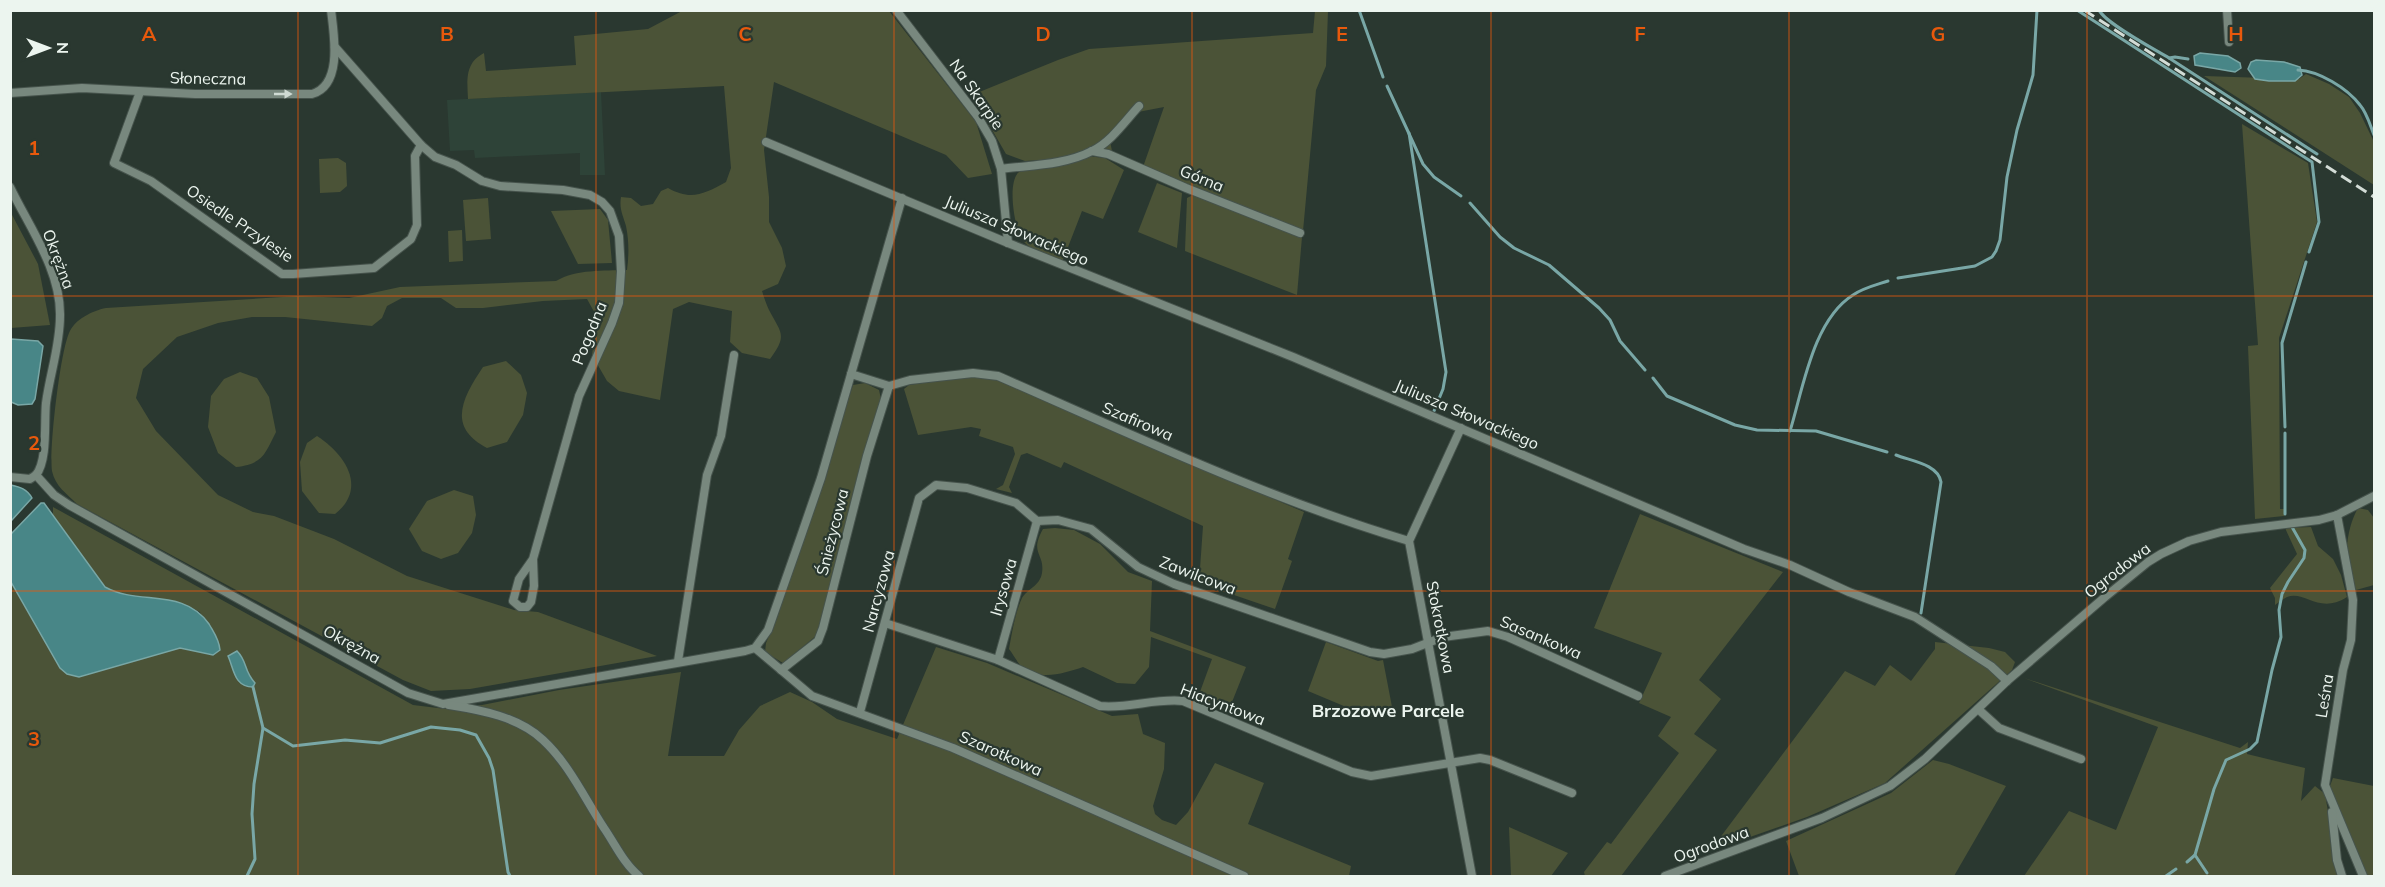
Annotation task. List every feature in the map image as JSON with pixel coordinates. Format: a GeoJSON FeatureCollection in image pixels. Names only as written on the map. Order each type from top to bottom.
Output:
{"type":"FeatureCollection","features":[{"type":"Feature","properties":{"kind":"street","name":"Słoneczna"},"geometry":{"type":"LineString","coordinates":[[10,93],[82,88],[140,92],[312,94],[321,92],[327,86],[335,47],[331,10]]}},
{"type":"Feature","properties":{"kind":"street","name":"Na Skarpie"},"geometry":{"type":"LineString","coordinates":[[896,10],[986,129],[1001,169],[1008,243]]}},
{"type":"Feature","properties":{"kind":"street"},"geometry":{"type":"LineString","coordinates":[[2227,10],[2229,42]]}},
{"type":"Feature","properties":{"kind":"street"},"geometry":{"type":"LineString","coordinates":[[335,47],[421,145]]}},
{"type":"Feature","properties":{"kind":"street","name":"Osiedle Przylesie"},"geometry":{"type":"LineString","coordinates":[[140,92],[114,162],[150,181],[282,273],[374,268],[411,239],[417,225],[415,156],[421,145]]}},
{"type":"Feature","properties":{"kind":"street"},"geometry":{"type":"LineString","coordinates":[[1001,169],[1066,160],[1092,151],[1104,143],[1139,106]]}},
{"type":"Feature","properties":{"kind":"street","name":"Juliusza Słowackiego"},"geometry":{"type":"LineString","coordinates":[[766,142],[1008,243],[1293,357],[1744,549],[1790,565],[1915,617],[1991,666],[2007,681]]}},
{"type":"Feature","properties":{"kind":"street","name":"Pogodna"},"geometry":{"type":"LineString","coordinates":[[421,145],[435,157],[456,165],[482,181],[500,186],[563,190],[590,195],[602,202],[615,220],[621,260],[619,303],[579,396],[533,559],[533,596],[527,607],[520,608],[513,601],[515,588],[533,559]]}},
{"type":"Feature","properties":{"kind":"street","name":"Górna"},"geometry":{"type":"LineString","coordinates":[[1092,151],[1108,154],[1300,233]]}},
{"type":"Feature","properties":{"kind":"street","name":"Okrężna"},"geometry":{"type":"LineString","coordinates":[[10,187],[42,249],[59,302],[57,350],[46,402],[42,465],[36,475],[54,495],[408,693],[443,704],[678,661]]}},
{"type":"Feature","properties":{"kind":"street"},"geometry":{"type":"LineString","coordinates":[[734,355],[721,436],[707,475],[678,661],[736,654],[755,648],[768,630],[801,536],[902,198]]}},
{"type":"Feature","properties":{"kind":"street","name":"Szafirowa"},"geometry":{"type":"LineString","coordinates":[[889,386],[910,380],[973,373],[998,376],[1155,445],[1342,521],[1409,541]]}},
{"type":"Feature","properties":{"kind":"street"},"geometry":{"type":"LineString","coordinates":[[851,374],[889,386]]}},
{"type":"Feature","properties":{"kind":"street","name":"Śnieżycowa"},"geometry":{"type":"LineString","coordinates":[[781,670],[818,640],[823,628],[867,456],[889,386]]}},
{"type":"Feature","properties":{"kind":"street"},"geometry":{"type":"LineString","coordinates":[[1409,541],[1461,428]]}},
{"type":"Feature","properties":{"kind":"street"},"geometry":{"type":"LineString","coordinates":[[10,477],[30,479],[36,475]]}},
{"type":"Feature","properties":{"kind":"street","name":"Narcyzowa"},"geometry":{"type":"LineString","coordinates":[[860,712],[919,498],[936,485],[967,488],[1016,503],[1037,521]]}},
{"type":"Feature","properties":{"kind":"street","name":"Ogrodowa"},"geometry":{"type":"LineString","coordinates":[[1665,876],[1822,818],[1885,789],[1913,770],[2007,681],[2134,572],[2174,547],[2221,532],[2307,522],[2337,515],[2374,496]]}},
{"type":"Feature","properties":{"kind":"street","name":"Leśna"},"geometry":{"type":"LineString","coordinates":[[2337,515],[2353,600],[2351,640],[2343,670],[2325,784],[2363,876]]}},
{"type":"Feature","properties":{"kind":"street","name":"Zawilcowa"},"geometry":{"type":"LineString","coordinates":[[1037,521],[1058,520],[1091,529],[1138,567],[1174,584],[1370,652],[1384,654],[1412,649],[1428,642]]}},
{"type":"Feature","properties":{"kind":"street","name":"Irysowa"},"geometry":{"type":"LineString","coordinates":[[998,660],[1037,521]]}},
{"type":"Feature","properties":{"kind":"street","name":"Stokrotkowa"},"geometry":{"type":"LineString","coordinates":[[1409,541],[1472,876]]}},
{"type":"Feature","properties":{"kind":"street","name":"Hiacyntowa"},"geometry":{"type":"LineString","coordinates":[[885,623],[998,660],[1100,706],[1115,708],[1168,700],[1183,702],[1344,768],[1371,776],[1480,758],[1572,793]]}},
{"type":"Feature","properties":{"kind":"street","name":"Sasankowa"},"geometry":{"type":"LineString","coordinates":[[1428,642],[1443,637],[1488,631],[1508,637],[1638,696]]}},
{"type":"Feature","properties":{"kind":"street","name":"Szarotkowa"},"geometry":{"type":"LineString","coordinates":[[755,648],[812,696],[953,748],[1244,876]]}},
{"type":"Feature","properties":{"kind":"street"},"geometry":{"type":"LineString","coordinates":[[443,704],[479,710],[502,718],[524,727],[542,739],[558,756],[623,857],[639,876]]}},
{"type":"Feature","properties":{"kind":"street"},"geometry":{"type":"LineString","coordinates":[[1978,709],[1999,728],[2081,759]]}},
{"type":"Feature","properties":{"kind":"street"},"geometry":{"type":"LineString","coordinates":[[2331,802],[2337,860],[2342,876]]}},
{"type":"Feature","properties":{"kind":"shaded area"},"geometry":{"type":"Polygon","coordinates":[[[682,11],[889,11],[976,122],[992,174],[968,178],[946,155],[774,82],[764,150],[769,222],[782,248],[786,266],[778,284],[762,291],[781,334],[776,351],[770,359],[742,353],[730,342],[732,311],[689,302],[673,309],[660,400],[619,391],[607,381],[592,355],[597,317],[587,299],[543,301],[483,308],[456,308],[441,298],[402,298],[387,306],[382,318],[372,326],[285,317],[252,317],[218,323],[177,337],[143,369],[136,398],[156,431],[218,495],[253,512],[274,516],[334,539],[407,576],[514,610],[538,612],[657,656],[470,689],[431,691],[403,680],[77,504],[65,493],[54,476],[51,460],[62,360],[72,328],[84,316],[95,311],[106,308],[298,296],[349,298],[400,287],[556,281],[573,274],[627,270],[628,242],[621,209],[621,197],[631,198],[641,206],[653,204],[661,191],[668,188],[691,195],[711,190],[726,182],[731,168],[724,86],[468,99],[468,72],[473,62],[484,53],[486,71],[576,65],[574,36],[648,29],[682,11]]]}},
{"type":"Feature","properties":{"kind":"shaded area"},"geometry":{"type":"Polygon","coordinates":[[[1315,11],[1328,11],[1326,66],[1316,90],[1303,231],[1143,167],[1164,107],[1138,112],[1110,141],[1112,151],[1082,151],[1057,159],[1025,161],[1006,154],[972,95],[1089,49],[1313,33],[1315,11]]]}},
{"type":"Feature","properties":{"kind":"shaded area"},"geometry":{"type":"Polygon","coordinates":[[[2306,74],[2329,84],[2349,97],[2360,113],[2374,142],[2374,185],[2204,76],[2299,79],[2306,74]]]}},
{"type":"Feature","properties":{"kind":"shaded area"},"geometry":{"type":"Polygon","coordinates":[[[601,92],[605,175],[580,175],[580,153],[475,158],[474,150],[450,151],[447,100],[601,92]]]}},
{"type":"Feature","properties":{"kind":"shaded area"},"geometry":{"type":"Polygon","coordinates":[[[2242,124],[2308,163],[2317,222],[2279,338],[2280,509],[2284,509],[2284,516],[2255,519],[2248,346],[2258,345],[2242,124]]]}},
{"type":"Feature","properties":{"kind":"shaded area"},"geometry":{"type":"Polygon","coordinates":[[[1087,156],[1105,158],[1124,170],[1103,219],[1082,211],[1063,260],[1035,250],[1025,243],[1016,225],[1013,204],[1015,177],[1019,172],[1032,166],[1087,156]]]}},
{"type":"Feature","properties":{"kind":"shaded area"},"geometry":{"type":"Polygon","coordinates":[[[338,158],[346,163],[347,186],[340,192],[320,193],[319,159],[338,158]]]}},
{"type":"Feature","properties":{"kind":"shaded area"},"geometry":{"type":"Polygon","coordinates":[[[1157,183],[1182,193],[1177,248],[1138,232],[1157,183]]]}},
{"type":"Feature","properties":{"kind":"shaded area"},"geometry":{"type":"Polygon","coordinates":[[[1193,195],[1302,237],[1297,295],[1185,251],[1187,198],[1193,195]]]}},
{"type":"Feature","properties":{"kind":"shaded area"},"geometry":{"type":"Polygon","coordinates":[[[488,198],[491,239],[466,241],[463,200],[488,198]]]}},
{"type":"Feature","properties":{"kind":"shaded area"},"geometry":{"type":"Polygon","coordinates":[[[600,209],[608,220],[612,263],[578,264],[551,211],[600,209]]]}},
{"type":"Feature","properties":{"kind":"shaded area"},"geometry":{"type":"Polygon","coordinates":[[[10,211],[38,264],[50,325],[11,328],[10,211]]]}},
{"type":"Feature","properties":{"kind":"shaded area"},"geometry":{"type":"Polygon","coordinates":[[[462,230],[463,261],[449,262],[448,231],[462,230]]]}},
{"type":"Feature","properties":{"kind":"shaded area"},"geometry":{"type":"Polygon","coordinates":[[[506,361],[521,375],[527,393],[523,415],[507,442],[487,448],[474,440],[466,431],[462,421],[462,411],[469,389],[483,367],[506,361]]]}},
{"type":"Feature","properties":{"kind":"shaded area"},"geometry":{"type":"Polygon","coordinates":[[[240,372],[257,378],[269,397],[276,432],[262,457],[245,466],[236,467],[218,453],[208,427],[211,396],[224,379],[240,372]]]}},
{"type":"Feature","properties":{"kind":"shaded area"},"geometry":{"type":"Polygon","coordinates":[[[982,377],[996,380],[1304,512],[1288,559],[1292,561],[1275,609],[1199,583],[1203,526],[1064,462],[1061,468],[1027,453],[1021,455],[1009,487],[1012,493],[996,489],[1003,485],[1015,454],[1013,447],[979,436],[981,429],[971,427],[918,435],[904,389],[909,385],[955,378],[982,377]]]}},
{"type":"Feature","properties":{"kind":"shaded area"},"geometry":{"type":"Polygon","coordinates":[[[865,383],[879,390],[881,399],[817,635],[783,663],[765,652],[766,643],[777,618],[853,385],[865,383]]]}},
{"type":"Feature","properties":{"kind":"shaded area"},"geometry":{"type":"Polygon","coordinates":[[[317,436],[336,452],[349,472],[350,493],[345,504],[335,514],[319,513],[302,491],[300,462],[307,443],[317,436]]]}},
{"type":"Feature","properties":{"kind":"shaded area"},"geometry":{"type":"Polygon","coordinates":[[[454,490],[473,496],[476,515],[472,533],[458,553],[441,559],[422,551],[409,529],[427,501],[454,490]]]}},
{"type":"Feature","properties":{"kind":"shaded area"},"geometry":{"type":"Polygon","coordinates":[[[53,507],[413,705],[446,709],[482,705],[559,690],[681,672],[668,756],[724,756],[739,730],[760,706],[790,692],[812,702],[837,719],[897,739],[936,647],[987,663],[1112,716],[1138,714],[1143,734],[1165,743],[1164,769],[1153,806],[1155,814],[1162,820],[1176,825],[1188,812],[1215,763],[1264,783],[1248,824],[1351,866],[1349,876],[11,876],[11,582],[60,668],[67,674],[180,648],[213,655],[200,612],[176,603],[128,595],[105,587],[53,515],[53,507]]]}},
{"type":"Feature","properties":{"kind":"shaded area"},"geometry":{"type":"Polygon","coordinates":[[[2358,508],[2368,510],[2374,518],[2374,585],[2356,590],[2349,570],[2347,549],[2350,527],[2358,508]]]}},
{"type":"Feature","properties":{"kind":"shaded area"},"geometry":{"type":"Polygon","coordinates":[[[1640,514],[1783,572],[1699,680],[1721,699],[1694,734],[1717,750],[1621,876],[1585,876],[1584,872],[1607,842],[1611,844],[1679,753],[1658,736],[1671,717],[1639,703],[1662,653],[1594,628],[1640,514]]]}},
{"type":"Feature","properties":{"kind":"shaded area"},"geometry":{"type":"Polygon","coordinates":[[[2311,527],[2318,546],[2333,559],[2341,575],[2347,597],[2328,604],[2294,596],[2287,597],[2275,605],[2275,598],[2270,588],[2297,554],[2285,528],[2311,527]]]}},
{"type":"Feature","properties":{"kind":"shaded area"},"geometry":{"type":"Polygon","coordinates":[[[1043,529],[1074,530],[1100,544],[1128,572],[1152,581],[1150,631],[1246,667],[1228,712],[1197,700],[1212,659],[1151,637],[1149,667],[1135,684],[1117,683],[1083,667],[1045,675],[1030,672],[1021,666],[1009,649],[1016,617],[1022,598],[1041,577],[1042,566],[1037,549],[1039,537],[1043,529]]]}},
{"type":"Feature","properties":{"kind":"shaded area"},"geometry":{"type":"Polygon","coordinates":[[[1326,642],[1378,661],[1383,660],[1393,712],[1370,717],[1308,691],[1326,642]]]}},
{"type":"Feature","properties":{"kind":"shaded area"},"geometry":{"type":"Polygon","coordinates":[[[1935,642],[2005,652],[2015,662],[2012,670],[1885,783],[1807,817],[1710,851],[1845,671],[1875,686],[1890,665],[1911,681],[1935,649],[1935,642]]]}},
{"type":"Feature","properties":{"kind":"shaded area"},"geometry":{"type":"Polygon","coordinates":[[[2024,678],[2240,748],[2248,742],[2247,754],[2305,768],[2301,801],[2315,786],[2325,794],[2339,876],[2024,876],[2069,811],[2116,830],[2158,727],[2024,678]]]}},
{"type":"Feature","properties":{"kind":"shaded area"},"geometry":{"type":"Polygon","coordinates":[[[1933,760],[2006,786],[1954,876],[1799,876],[1786,841],[1891,793],[1933,760]]]}},
{"type":"Feature","properties":{"kind":"shaded area"},"geometry":{"type":"Polygon","coordinates":[[[2333,778],[2374,786],[2374,876],[2366,876],[2330,786],[2333,778]]]}},
{"type":"Feature","properties":{"kind":"shaded area"},"geometry":{"type":"Polygon","coordinates":[[[1509,827],[1568,853],[1551,876],[1511,876],[1509,827]]]}},
{"type":"Feature","properties":{"kind":"water"},"geometry":{"type":"Polygon","coordinates":[[[2200,53],[2228,56],[2240,63],[2241,68],[2235,72],[2195,65],[2194,56],[2200,53]]]}},
{"type":"Feature","properties":{"kind":"water"},"geometry":{"type":"Polygon","coordinates":[[[2256,60],[2284,62],[2300,67],[2302,75],[2295,81],[2255,79],[2248,69],[2251,62],[2256,60]]]}},
{"type":"Feature","properties":{"kind":"water"},"geometry":{"type":"Polygon","coordinates":[[[11,339],[38,341],[43,346],[35,399],[32,404],[18,405],[11,402],[11,339]]]}},
{"type":"Feature","properties":{"kind":"water"},"geometry":{"type":"Polygon","coordinates":[[[11,485],[28,492],[32,498],[11,521],[11,485]]]}},
{"type":"Feature","properties":{"kind":"water"},"geometry":{"type":"Polygon","coordinates":[[[41,503],[44,503],[105,587],[118,593],[187,605],[209,624],[220,650],[213,655],[180,648],[79,677],[67,674],[60,668],[11,582],[11,534],[41,503]]]}},
{"type":"Feature","properties":{"kind":"water"},"geometry":{"type":"Polygon","coordinates":[[[237,651],[255,683],[253,687],[238,681],[228,656],[237,651]]]}},
{"type":"Feature","properties":{"kind":"waterway"},"geometry":{"type":"LineString","coordinates":[[1359,10],[1383,77]]}},
{"type":"Feature","properties":{"kind":"waterway"},"geometry":{"type":"LineString","coordinates":[[1898,278],[1975,266],[1992,257],[1996,251],[2000,240],[2007,177],[2017,130],[2033,75],[2037,10]]}},
{"type":"Feature","properties":{"kind":"waterway"},"geometry":{"type":"LineString","coordinates":[[2077,10],[2312,162],[2319,222],[2309,252]]}},
{"type":"Feature","properties":{"kind":"waterway"},"geometry":{"type":"LineString","coordinates":[[2099,10],[2120,29],[2169,58],[2188,59]]}},
{"type":"Feature","properties":{"kind":"waterway"},"geometry":{"type":"LineString","coordinates":[[2169,58],[2317,154]]}},
{"type":"Feature","properties":{"kind":"waterway"},"geometry":{"type":"LineString","coordinates":[[2298,70],[2323,77],[2348,92],[2362,108],[2374,135]]}},
{"type":"Feature","properties":{"kind":"waterway"},"geometry":{"type":"LineString","coordinates":[[1387,86],[1423,164],[1434,177],[1461,196]]}},
{"type":"Feature","properties":{"kind":"waterway"},"geometry":{"type":"LineString","coordinates":[[1409,133],[1446,372],[1443,389],[1434,411]]}},
{"type":"Feature","properties":{"kind":"waterway"},"geometry":{"type":"LineString","coordinates":[[1470,203],[1500,237],[1514,248],[1549,265],[1599,308],[1610,320],[1620,341],[1645,370]]}},
{"type":"Feature","properties":{"kind":"waterway"},"geometry":{"type":"LineString","coordinates":[[2285,427],[2282,343],[2306,262]]}},
{"type":"Feature","properties":{"kind":"waterway"},"geometry":{"type":"LineString","coordinates":[[1790,431],[1811,357],[1828,321],[1839,306],[1853,295],[1888,281]]}},
{"type":"Feature","properties":{"kind":"waterway"},"geometry":{"type":"LineString","coordinates":[[1653,378],[1667,396],[1735,425],[1757,430],[1816,431],[1887,452]]}},
{"type":"Feature","properties":{"kind":"waterway"},"geometry":{"type":"LineString","coordinates":[[2285,433],[2285,514]]}},
{"type":"Feature","properties":{"kind":"waterway"},"geometry":{"type":"LineString","coordinates":[[1896,455],[1929,467],[1935,471],[1941,482],[1921,613]]}},
{"type":"Feature","properties":{"kind":"waterway"},"geometry":{"type":"LineString","coordinates":[[2207,873],[2195,855],[2214,789],[2226,760],[2250,749],[2257,742],[2281,637],[2279,610],[2282,594],[2304,558],[2305,550],[2292,527]]}},
{"type":"Feature","properties":{"kind":"waterway"},"geometry":{"type":"LineString","coordinates":[[253,687],[263,728],[293,746],[345,740],[380,743],[431,727],[460,730],[476,735],[493,770],[510,876]]}},
{"type":"Feature","properties":{"kind":"waterway"},"geometry":{"type":"LineString","coordinates":[[247,876],[255,859],[252,814],[254,784],[263,728]]}},
{"type":"Feature","properties":{"kind":"waterway"},"geometry":{"type":"LineString","coordinates":[[2187,862],[2195,855]]}},
{"type":"Feature","properties":{"kind":"waterway"},"geometry":{"type":"LineString","coordinates":[[2166,876],[2176,869]]}},
{"type":"Feature","properties":{"kind":"railway"},"geometry":{"type":"LineString","coordinates":[[2084,10],[2374,197]]}},
{"type":"Feature","properties":{"kind":"district","name":"Brzozowe Parcele"},"geometry":{"type":"Point","coordinates":[1388,710]}}]}
